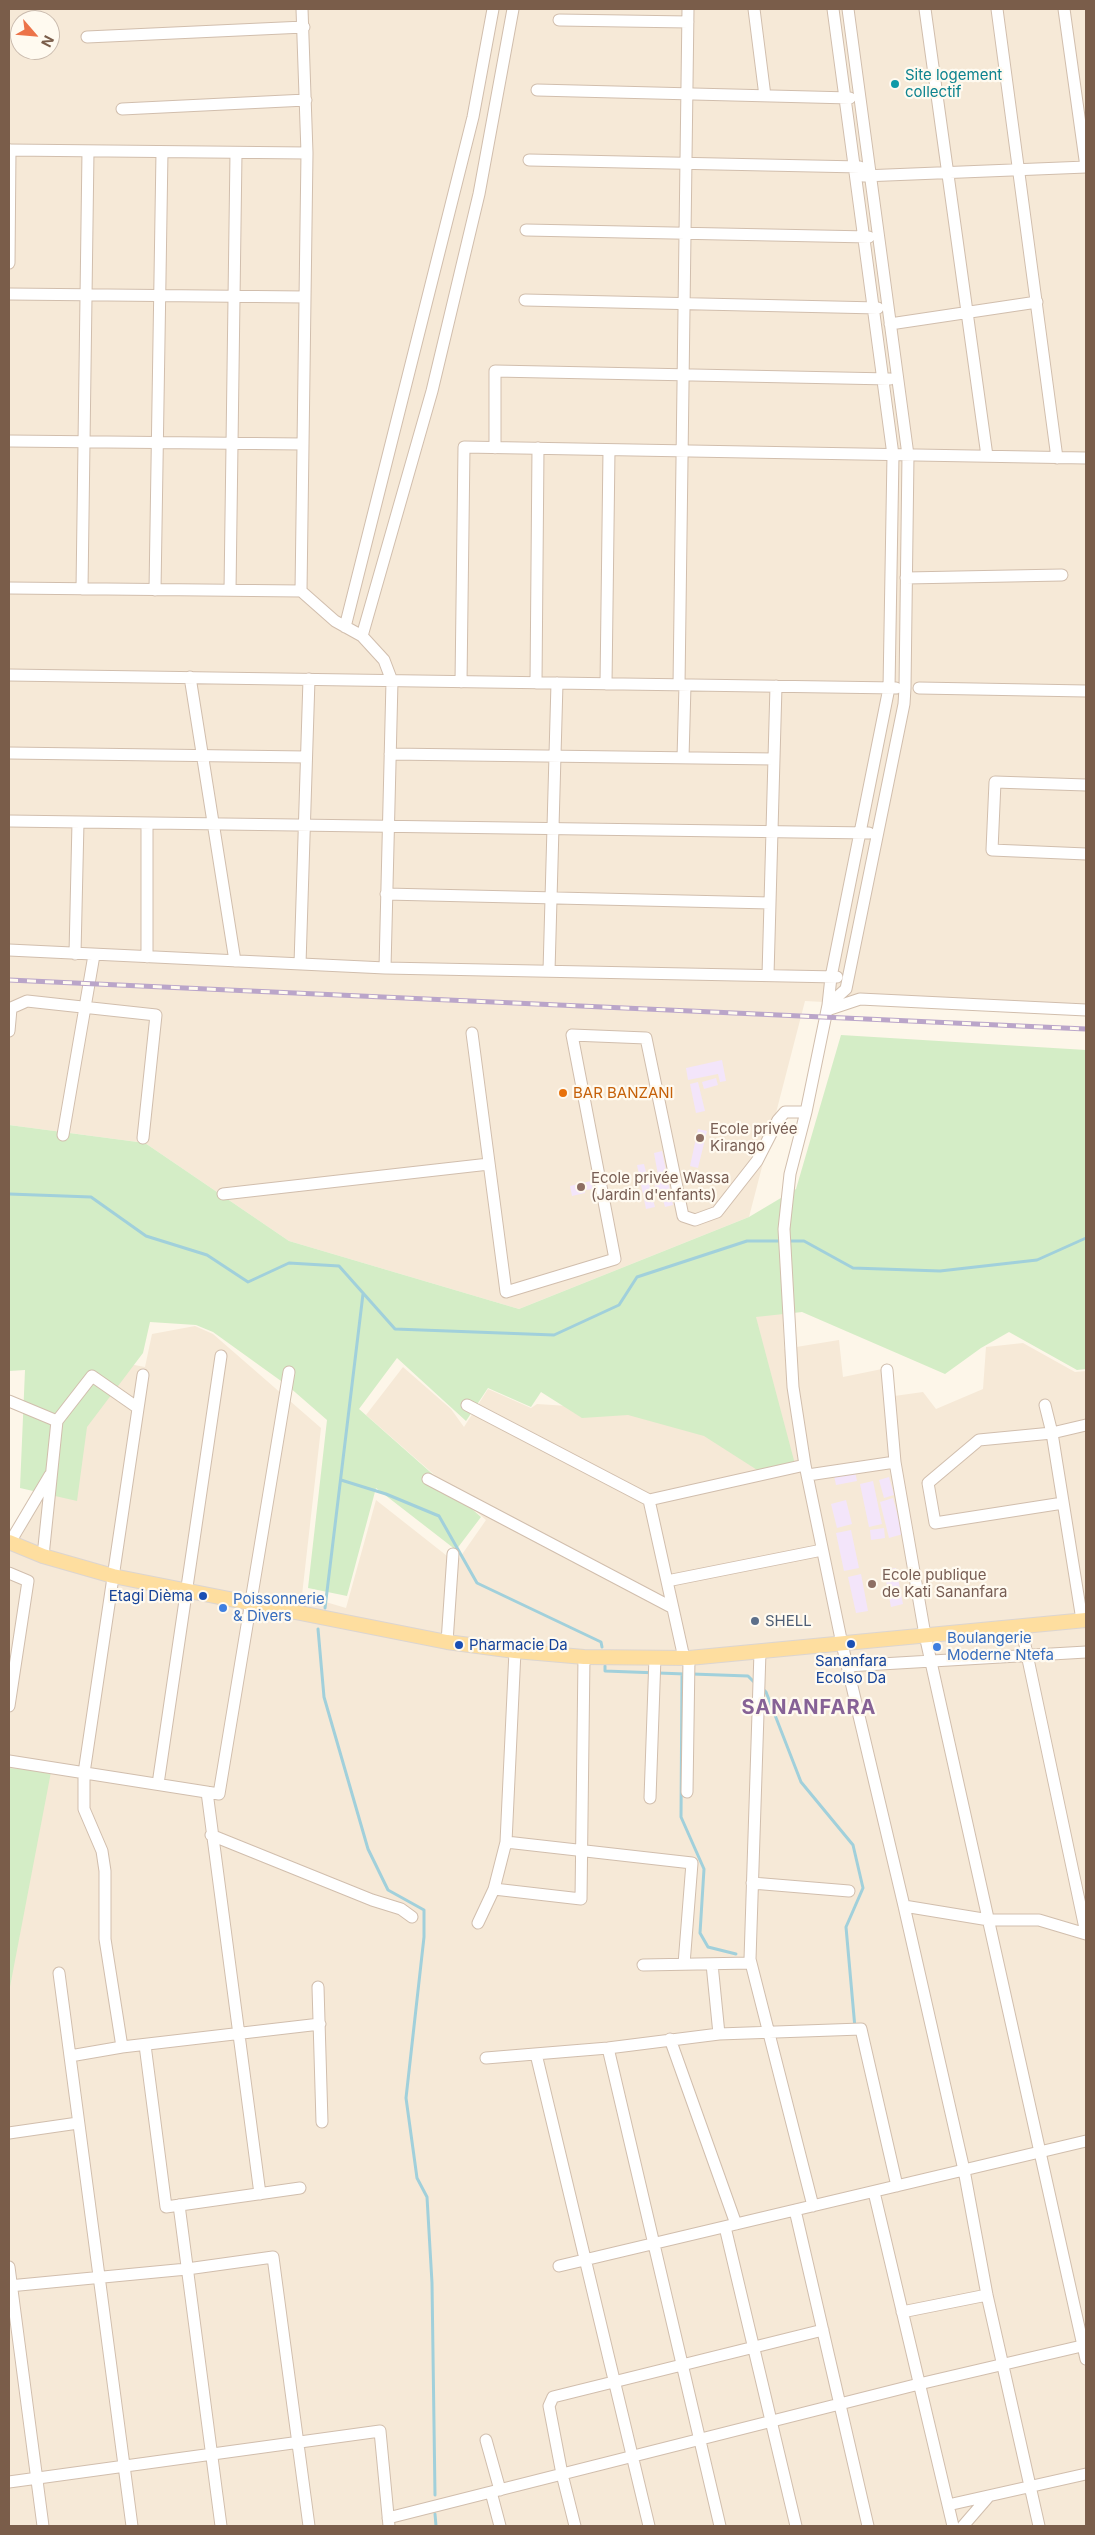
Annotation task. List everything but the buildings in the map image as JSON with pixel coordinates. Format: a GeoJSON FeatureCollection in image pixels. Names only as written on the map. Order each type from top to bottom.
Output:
{"type":"FeatureCollection","features":[{"type":"Feature","properties":{"kind":"main road"},"geometry":{"type":"LineString","coordinates":[[9,1543],[43,1556],[113,1576],[251,1604],[447,1642],[515,1651],[584,1657],[687,1658],[1084,1620]]}},
{"type":"Feature","properties":{"kind":"street"},"geometry":{"type":"LineString","coordinates":[[301,591],[307,153],[302,9]]}},
{"type":"Feature","properties":{"kind":"street"},"geometry":{"type":"LineString","coordinates":[[346,627],[473,117],[493,9]]}},
{"type":"Feature","properties":{"kind":"street"},"geometry":{"type":"LineString","coordinates":[[362,636],[432,391],[479,194],[513,9]]}},
{"type":"Feature","properties":{"kind":"street"},"geometry":{"type":"LineString","coordinates":[[683,758],[682,451],[688,9]]}},
{"type":"Feature","properties":{"kind":"street"},"geometry":{"type":"LineString","coordinates":[[754,9],[766,96]]}},
{"type":"Feature","properties":{"kind":"street"},"geometry":{"type":"LineString","coordinates":[[833,9],[892,455],[889,688],[862,832],[831,977],[828,1008],[806,1112],[790,1174],[784,1229],[792,1387],[822,1550],[846,1666],[904,1906],[964,2170],[987,2295],[1038,2526]]}},
{"type":"Feature","properties":{"kind":"street"},"geometry":{"type":"LineString","coordinates":[[828,1008],[846,989],[904,704],[905,688],[908,455],[848,9]]}},
{"type":"Feature","properties":{"kind":"street"},"geometry":{"type":"LineString","coordinates":[[925,9],[987,456]]}},
{"type":"Feature","properties":{"kind":"street"},"geometry":{"type":"LineString","coordinates":[[997,9],[1058,458]]}},
{"type":"Feature","properties":{"kind":"street"},"geometry":{"type":"LineString","coordinates":[[529,160],[686,163],[855,172],[948,173],[1086,167],[1064,9]]}},
{"type":"Feature","properties":{"kind":"street"},"geometry":{"type":"LineString","coordinates":[[559,20],[688,22]]}},
{"type":"Feature","properties":{"kind":"street"},"geometry":{"type":"LineString","coordinates":[[87,37],[304,27]]}},
{"type":"Feature","properties":{"kind":"street"},"geometry":{"type":"LineString","coordinates":[[537,90],[860,99]]}},
{"type":"Feature","properties":{"kind":"street"},"geometry":{"type":"LineString","coordinates":[[122,109],[306,100]]}},
{"type":"Feature","properties":{"kind":"street"},"geometry":{"type":"LineString","coordinates":[[9,263],[10,150],[307,153]]}},
{"type":"Feature","properties":{"kind":"street"},"geometry":{"type":"LineString","coordinates":[[82,589],[88,151]]}},
{"type":"Feature","properties":{"kind":"street"},"geometry":{"type":"LineString","coordinates":[[156,590],[162,152]]}},
{"type":"Feature","properties":{"kind":"street"},"geometry":{"type":"LineString","coordinates":[[230,590],[236,152]]}},
{"type":"Feature","properties":{"kind":"street"},"geometry":{"type":"LineString","coordinates":[[526,230],[878,237]]}},
{"type":"Feature","properties":{"kind":"street"},"geometry":{"type":"LineString","coordinates":[[9,294],[305,297]]}},
{"type":"Feature","properties":{"kind":"street"},"geometry":{"type":"LineString","coordinates":[[525,300],[888,308]]}},
{"type":"Feature","properties":{"kind":"street"},"geometry":{"type":"LineString","coordinates":[[890,324],[1036,302]]}},
{"type":"Feature","properties":{"kind":"street"},"geometry":{"type":"LineString","coordinates":[[495,448],[495,372],[897,380]]}},
{"type":"Feature","properties":{"kind":"street"},"geometry":{"type":"LineString","coordinates":[[9,441],[303,444]]}},
{"type":"Feature","properties":{"kind":"street"},"geometry":{"type":"LineString","coordinates":[[461,682],[464,447],[1086,458]]}},
{"type":"Feature","properties":{"kind":"street"},"geometry":{"type":"LineString","coordinates":[[536,682],[538,448]]}},
{"type":"Feature","properties":{"kind":"street"},"geometry":{"type":"LineString","coordinates":[[606,684],[609,450]]}},
{"type":"Feature","properties":{"kind":"street"},"geometry":{"type":"LineString","coordinates":[[906,578],[1062,575]]}},
{"type":"Feature","properties":{"kind":"street"},"geometry":{"type":"LineString","coordinates":[[9,588],[301,591],[336,621],[362,636],[384,660],[392,680],[385,968]]}},
{"type":"Feature","properties":{"kind":"street"},"geometry":{"type":"LineString","coordinates":[[9,675],[905,688]]}},
{"type":"Feature","properties":{"kind":"street"},"geometry":{"type":"LineString","coordinates":[[190,678],[236,961]]}},
{"type":"Feature","properties":{"kind":"street"},"geometry":{"type":"LineString","coordinates":[[300,964],[309,679]]}},
{"type":"Feature","properties":{"kind":"street"},"geometry":{"type":"LineString","coordinates":[[549,971],[557,683]]}},
{"type":"Feature","properties":{"kind":"street"},"geometry":{"type":"LineString","coordinates":[[768,976],[776,686]]}},
{"type":"Feature","properties":{"kind":"street"},"geometry":{"type":"LineString","coordinates":[[919,688],[1086,691]]}},
{"type":"Feature","properties":{"kind":"street"},"geometry":{"type":"LineString","coordinates":[[9,753],[306,757]]}},
{"type":"Feature","properties":{"kind":"street"},"geometry":{"type":"LineString","coordinates":[[390,754],[774,759]]}},
{"type":"Feature","properties":{"kind":"street"},"geometry":{"type":"LineString","coordinates":[[1086,785],[995,782],[992,850],[1086,854]]}},
{"type":"Feature","properties":{"kind":"street"},"geometry":{"type":"LineString","coordinates":[[9,821],[878,833]]}},
{"type":"Feature","properties":{"kind":"street"},"geometry":{"type":"LineString","coordinates":[[75,954],[78,822]]}},
{"type":"Feature","properties":{"kind":"street"},"geometry":{"type":"LineString","coordinates":[[147,823],[147,957]]}},
{"type":"Feature","properties":{"kind":"street"},"geometry":{"type":"LineString","coordinates":[[386,894],[770,903]]}},
{"type":"Feature","properties":{"kind":"street"},"geometry":{"type":"LineString","coordinates":[[9,950],[385,968],[848,977]]}},
{"type":"Feature","properties":{"kind":"street"},"geometry":{"type":"LineString","coordinates":[[62,1135],[94,954]]}},
{"type":"Feature","properties":{"kind":"street"},"geometry":{"type":"LineString","coordinates":[[828,1008],[860,999],[1086,1010]]}},
{"type":"Feature","properties":{"kind":"street"},"geometry":{"type":"LineString","coordinates":[[9,1031],[10,1009],[27,1001],[156,1015],[143,1138]]}},
{"type":"Feature","properties":{"kind":"street"},"geometry":{"type":"LineString","coordinates":[[472,1033],[506,1292],[615,1259],[572,1035],[646,1038],[683,1216],[695,1220],[706,1218],[718,1212],[757,1161],[778,1120],[785,1112],[806,1112]]}},
{"type":"Feature","properties":{"kind":"street"},"geometry":{"type":"LineString","coordinates":[[223,1194],[489,1164]]}},
{"type":"Feature","properties":{"kind":"street"},"geometry":{"type":"LineString","coordinates":[[158,1784],[221,1356]]}},
{"type":"Feature","properties":{"kind":"street"},"geometry":{"type":"LineString","coordinates":[[887,1370],[894,1462],[931,1661],[1085,2346],[1086,2359]]}},
{"type":"Feature","properties":{"kind":"street"},"geometry":{"type":"LineString","coordinates":[[9,1761],[219,1794],[289,1372]]}},
{"type":"Feature","properties":{"kind":"street"},"geometry":{"type":"LineString","coordinates":[[122,2047],[105,1939],[105,1871],[102,1851],[84,1809],[84,1773],[143,1374]]}},
{"type":"Feature","properties":{"kind":"street"},"geometry":{"type":"LineString","coordinates":[[43,1556],[57,1421],[92,1376],[138,1408]]}},
{"type":"Feature","properties":{"kind":"street"},"geometry":{"type":"LineString","coordinates":[[10,1405],[57,1421]]}},
{"type":"Feature","properties":{"kind":"street"},"geometry":{"type":"LineString","coordinates":[[467,1405],[649,1500],[807,1470],[894,1462]]}},
{"type":"Feature","properties":{"kind":"street"},"geometry":{"type":"LineString","coordinates":[[1045,1405],[1052,1433],[1084,1620]]}},
{"type":"Feature","properties":{"kind":"street"},"geometry":{"type":"LineString","coordinates":[[1063,1503],[935,1524],[928,1484],[979,1440],[1052,1433],[1086,1425]]}},
{"type":"Feature","properties":{"kind":"street"},"geometry":{"type":"LineString","coordinates":[[9,1543],[52,1471]]}},
{"type":"Feature","properties":{"kind":"street"},"geometry":{"type":"LineString","coordinates":[[428,1479],[673,1608]]}},
{"type":"Feature","properties":{"kind":"street"},"geometry":{"type":"LineString","coordinates":[[649,1500],[673,1608],[687,1658],[687,1792]]}},
{"type":"Feature","properties":{"kind":"street"},"geometry":{"type":"LineString","coordinates":[[667,1581],[822,1550]]}},
{"type":"Feature","properties":{"kind":"street"},"geometry":{"type":"LineString","coordinates":[[447,1642],[453,1554]]}},
{"type":"Feature","properties":{"kind":"street"},"geometry":{"type":"LineString","coordinates":[[9,1573],[28,1581],[9,1706]]}},
{"type":"Feature","properties":{"kind":"street"},"geometry":{"type":"LineString","coordinates":[[904,1906],[989,1920],[1039,1920],[1086,1933],[1021,1626]]}},
{"type":"Feature","properties":{"kind":"street"},"geometry":{"type":"LineString","coordinates":[[478,1923],[494,1889],[506,1842],[515,1651]]}},
{"type":"Feature","properties":{"kind":"street"},"geometry":{"type":"LineString","coordinates":[[760,1652],[751,1963],[813,2206]]}},
{"type":"Feature","properties":{"kind":"street"},"geometry":{"type":"LineString","coordinates":[[846,1666],[1086,1652]]}},
{"type":"Feature","properties":{"kind":"street"},"geometry":{"type":"LineString","coordinates":[[494,1889],[581,1899],[580,1850],[584,1657]]}},
{"type":"Feature","properties":{"kind":"street"},"geometry":{"type":"LineString","coordinates":[[650,1798],[655,1657]]}},
{"type":"Feature","properties":{"kind":"street"},"geometry":{"type":"LineString","coordinates":[[207,1792],[260,2194]]}},
{"type":"Feature","properties":{"kind":"street"},"geometry":{"type":"LineString","coordinates":[[212,1835],[372,1900],[401,1909],[412,1917]]}},
{"type":"Feature","properties":{"kind":"street"},"geometry":{"type":"LineString","coordinates":[[506,1842],[692,1863],[684,1964]]}},
{"type":"Feature","properties":{"kind":"street"},"geometry":{"type":"LineString","coordinates":[[752,1884],[849,1891]]}},
{"type":"Feature","properties":{"kind":"street"},"geometry":{"type":"LineString","coordinates":[[643,1965],[751,1963]]}},
{"type":"Feature","properties":{"kind":"street"},"geometry":{"type":"LineString","coordinates":[[712,1964],[719,2034]]}},
{"type":"Feature","properties":{"kind":"street"},"geometry":{"type":"LineString","coordinates":[[59,1973],[132,2526]]}},
{"type":"Feature","properties":{"kind":"street"},"geometry":{"type":"LineString","coordinates":[[318,1987],[322,2122]]}},
{"type":"Feature","properties":{"kind":"street"},"geometry":{"type":"LineString","coordinates":[[70,2056],[122,2047],[239,2035],[320,2024]]}},
{"type":"Feature","properties":{"kind":"street"},"geometry":{"type":"LineString","coordinates":[[486,2058],[608,2048],[719,2034],[769,2034],[861,2029],[897,2186]]}},
{"type":"Feature","properties":{"kind":"street"},"geometry":{"type":"LineString","coordinates":[[670,2039],[730,2226],[754,2348],[796,2526]]}},
{"type":"Feature","properties":{"kind":"street"},"geometry":{"type":"LineString","coordinates":[[144,2045],[166,2206],[300,2188]]}},
{"type":"Feature","properties":{"kind":"street"},"geometry":{"type":"LineString","coordinates":[[608,2048],[720,2526]]}},
{"type":"Feature","properties":{"kind":"street"},"geometry":{"type":"LineString","coordinates":[[536,2054],[649,2526]]}},
{"type":"Feature","properties":{"kind":"street"},"geometry":{"type":"LineString","coordinates":[[9,2132],[78,2123]]}},
{"type":"Feature","properties":{"kind":"street"},"geometry":{"type":"LineString","coordinates":[[559,2266],[1086,2141]]}},
{"type":"Feature","properties":{"kind":"street"},"geometry":{"type":"LineString","coordinates":[[874,2192],[953,2526]]}},
{"type":"Feature","properties":{"kind":"street"},"geometry":{"type":"LineString","coordinates":[[179,2205],[221,2526]]}},
{"type":"Feature","properties":{"kind":"street"},"geometry":{"type":"LineString","coordinates":[[795,2210],[868,2526]]}},
{"type":"Feature","properties":{"kind":"street"},"geometry":{"type":"LineString","coordinates":[[10,2286],[187,2269],[274,2257],[309,2526]]}},
{"type":"Feature","properties":{"kind":"street"},"geometry":{"type":"LineString","coordinates":[[9,2267],[43,2526]]}},
{"type":"Feature","properties":{"kind":"street"},"geometry":{"type":"LineString","coordinates":[[902,2312],[987,2295]]}},
{"type":"Feature","properties":{"kind":"street"},"geometry":{"type":"LineString","coordinates":[[575,2526],[562,2474],[549,2406],[553,2398],[615,2384],[823,2330]]}},
{"type":"Feature","properties":{"kind":"street"},"geometry":{"type":"LineString","coordinates":[[9,2482],[380,2431],[389,2522],[496,2491],[632,2456],[919,2384],[1085,2346]]}},
{"type":"Feature","properties":{"kind":"street"},"geometry":{"type":"LineString","coordinates":[[486,2440],[496,2491],[500,2526]]}},
{"type":"Feature","properties":{"kind":"street"},"geometry":{"type":"LineString","coordinates":[[948,2506],[1086,2474]]}},
{"type":"Feature","properties":{"kind":"street"},"geometry":{"type":"LineString","coordinates":[[962,2526],[989,2496]]}},
{"type":"Feature","properties":{"kind":"shaded area"},"geometry":{"type":"Polygon","coordinates":[[[9,9],[1086,9],[1086,1016],[805,1001],[749,1217],[519,1309],[289,1241],[145,1143],[9,1125],[9,9]]]}},
{"type":"Feature","properties":{"kind":"shaded area"},"geometry":{"type":"Polygon","coordinates":[[[722,1060],[726,1081],[720,1082],[718,1074],[688,1080],[686,1068],[722,1060]]]}},
{"type":"Feature","properties":{"kind":"shaded area"},"geometry":{"type":"Polygon","coordinates":[[[716,1078],[718,1085],[704,1089],[702,1082],[716,1078]]]}},
{"type":"Feature","properties":{"kind":"shaded area"},"geometry":{"type":"Polygon","coordinates":[[[698,1082],[705,1111],[696,1113],[690,1084],[698,1082]]]}},
{"type":"Feature","properties":{"kind":"shaded area"},"geometry":{"type":"Polygon","coordinates":[[[698,1129],[707,1131],[698,1168],[690,1166],[698,1129]]]}},
{"type":"Feature","properties":{"kind":"shaded area"},"geometry":{"type":"Polygon","coordinates":[[[662,1151],[673,1205],[665,1207],[663,1200],[658,1200],[653,1177],[658,1175],[654,1153],[662,1151]]]}},
{"type":"Feature","properties":{"kind":"shaded area"},"geometry":{"type":"Polygon","coordinates":[[[644,1164],[655,1207],[646,1209],[637,1165],[644,1164]]]}},
{"type":"Feature","properties":{"kind":"shaded area","name":"Ecole privée Wassa (Jardin d'enfants)"},"geometry":{"type":"Polygon","coordinates":[[[591,1181],[593,1189],[585,1190],[585,1193],[572,1196],[570,1186],[591,1181]]]}},
{"type":"Feature","properties":{"kind":"shaded area"},"geometry":{"type":"Polygon","coordinates":[[[783,1302],[784,1349],[839,1340],[843,1377],[882,1369],[887,1397],[923,1392],[936,1409],[983,1389],[986,1347],[1023,1343],[1075,1372],[1086,1371],[1086,2526],[9,2526],[9,1528],[22,1535],[36,1508],[58,1482],[108,1360],[145,1367],[152,1334],[195,1326],[213,1334],[321,1428],[302,1595],[346,1608],[376,1500],[456,1563],[486,1520],[366,1415],[403,1367],[451,1409],[464,1427],[488,1389],[531,1408],[537,1404],[615,1409],[719,1308],[783,1302]]]}},
{"type":"Feature","properties":{"kind":"shaded area"},"geometry":{"type":"Polygon","coordinates":[[[855,1471],[857,1481],[836,1485],[834,1476],[855,1471]]]}},
{"type":"Feature","properties":{"kind":"shaded area"},"geometry":{"type":"Polygon","coordinates":[[[889,1477],[894,1495],[884,1498],[879,1480],[889,1477]]]}},
{"type":"Feature","properties":{"kind":"shaded area"},"geometry":{"type":"Polygon","coordinates":[[[873,1481],[882,1524],[869,1527],[860,1484],[873,1481]]]}},
{"type":"Feature","properties":{"kind":"shaded area"},"geometry":{"type":"Polygon","coordinates":[[[893,1498],[903,1534],[889,1538],[880,1502],[893,1498]]]}},
{"type":"Feature","properties":{"kind":"shaded area"},"geometry":{"type":"Polygon","coordinates":[[[846,1500],[852,1524],[837,1528],[831,1504],[846,1500]]]}},
{"type":"Feature","properties":{"kind":"shaded area"},"geometry":{"type":"Polygon","coordinates":[[[884,1528],[885,1538],[871,1540],[870,1530],[884,1528]]]}},
{"type":"Feature","properties":{"kind":"shaded area"},"geometry":{"type":"Polygon","coordinates":[[[851,1530],[859,1568],[844,1571],[836,1533],[851,1530]]]}},
{"type":"Feature","properties":{"kind":"shaded area"},"geometry":{"type":"Polygon","coordinates":[[[896,1568],[903,1604],[891,1607],[884,1570],[896,1568]]]}},
{"type":"Feature","properties":{"kind":"shaded area"},"geometry":{"type":"Polygon","coordinates":[[[861,1574],[868,1611],[856,1613],[848,1577],[861,1574]]]}},
{"type":"Feature","properties":{"kind":"green space"},"geometry":{"type":"Polygon","coordinates":[[[841,1035],[1086,1050],[1086,1369],[1077,1370],[1009,1332],[981,1348],[945,1374],[802,1312],[756,1317],[796,1468],[765,1475],[704,1436],[628,1415],[582,1418],[541,1392],[531,1407],[488,1388],[466,1421],[397,1358],[359,1409],[481,1517],[456,1550],[376,1488],[347,1596],[308,1588],[327,1420],[288,1386],[213,1332],[196,1325],[150,1322],[143,1353],[87,1427],[77,1501],[20,1488],[25,1370],[9,1371],[9,1125],[145,1143],[289,1241],[519,1309],[749,1217],[796,1189],[841,1035]]]}},
{"type":"Feature","properties":{"kind":"green space"},"geometry":{"type":"Polygon","coordinates":[[[9,1768],[51,1772],[9,1992],[9,1768]]]}},
{"type":"Feature","properties":{"kind":"waterway"},"geometry":{"type":"LineString","coordinates":[[9,1194],[91,1197],[146,1236],[207,1255],[248,1282],[289,1263],[339,1266],[395,1329],[554,1335],[619,1305],[637,1277],[747,1241],[804,1241],[853,1268],[940,1271],[1037,1260],[1086,1238]]}},
{"type":"Feature","properties":{"kind":"waterway"},"geometry":{"type":"LineString","coordinates":[[325,1608],[363,1294]]}},
{"type":"Feature","properties":{"kind":"waterway"},"geometry":{"type":"LineString","coordinates":[[341,1480],[386,1494],[439,1516],[477,1583],[601,1642],[602,1647]]}},
{"type":"Feature","properties":{"kind":"waterway"},"geometry":{"type":"LineString","coordinates":[[318,1629],[324,1697],[368,1849],[388,1890],[424,1910],[424,1937],[406,2098],[417,2178],[427,2197],[432,2283],[435,2495]]}},
{"type":"Feature","properties":{"kind":"waterway"},"geometry":{"type":"LineString","coordinates":[[605,1666],[605,1671],[685,1674]]}},
{"type":"Feature","properties":{"kind":"waterway"},"geometry":{"type":"LineString","coordinates":[[682,1674],[681,1817],[704,1869],[700,1933],[708,1947],[736,1954]]}},
{"type":"Feature","properties":{"kind":"waterway"},"geometry":{"type":"LineString","coordinates":[[692,1674],[748,1676],[755,1683]]}},
{"type":"Feature","properties":{"kind":"waterway"},"geometry":{"type":"LineString","coordinates":[[762,1688],[766,1692],[801,1782],[853,1845],[863,1888],[846,1927],[855,2028]]}},
{"type":"Feature","properties":{"kind":"waterway"},"geometry":{"type":"LineString","coordinates":[[435,2514],[436,2526]]}},
{"type":"Feature","properties":{"kind":"railway"},"geometry":{"type":"LineString","coordinates":[[9,980],[1086,1029]]}},
{"type":"Feature","properties":{"kind":"place","name":"Site logement collectif"},"geometry":{"type":"Point","coordinates":[895,84]}},
{"type":"Feature","properties":{"kind":"place","name":"BAR BANZANI"},"geometry":{"type":"Point","coordinates":[563,1093]}},
{"type":"Feature","properties":{"kind":"place","name":"Ecole privée Kirango"},"geometry":{"type":"Point","coordinates":[700,1138]}},
{"type":"Feature","properties":{"kind":"place","name":"Ecole privée Wassa (Jardin d'enfants)"},"geometry":{"type":"Point","coordinates":[581,1187]}},
{"type":"Feature","properties":{"kind":"place","name":"Ecole publique de Kati Sananfara"},"geometry":{"type":"Point","coordinates":[872,1584]}},
{"type":"Feature","properties":{"kind":"place","name":"Etagi Dièma"},"geometry":{"type":"Point","coordinates":[203,1596]}},
{"type":"Feature","properties":{"kind":"place","name":"Poissonnerie & Divers"},"geometry":{"type":"Point","coordinates":[223,1608]}},
{"type":"Feature","properties":{"kind":"place","name":"SHELL"},"geometry":{"type":"Point","coordinates":[755,1621]}},
{"type":"Feature","properties":{"kind":"place","name":"Sananfara Ecolso Da"},"geometry":{"type":"Point","coordinates":[851,1644]}},
{"type":"Feature","properties":{"kind":"place","name":"Pharmacie Da"},"geometry":{"type":"Point","coordinates":[459,1645]}},
{"type":"Feature","properties":{"kind":"place","name":"Boulangerie Moderne Ntefa"},"geometry":{"type":"Point","coordinates":[937,1647]}},
{"type":"Feature","properties":{"kind":"district","name":"SANANFARA"},"geometry":{"type":"Point","coordinates":[809,1708]}}]}
